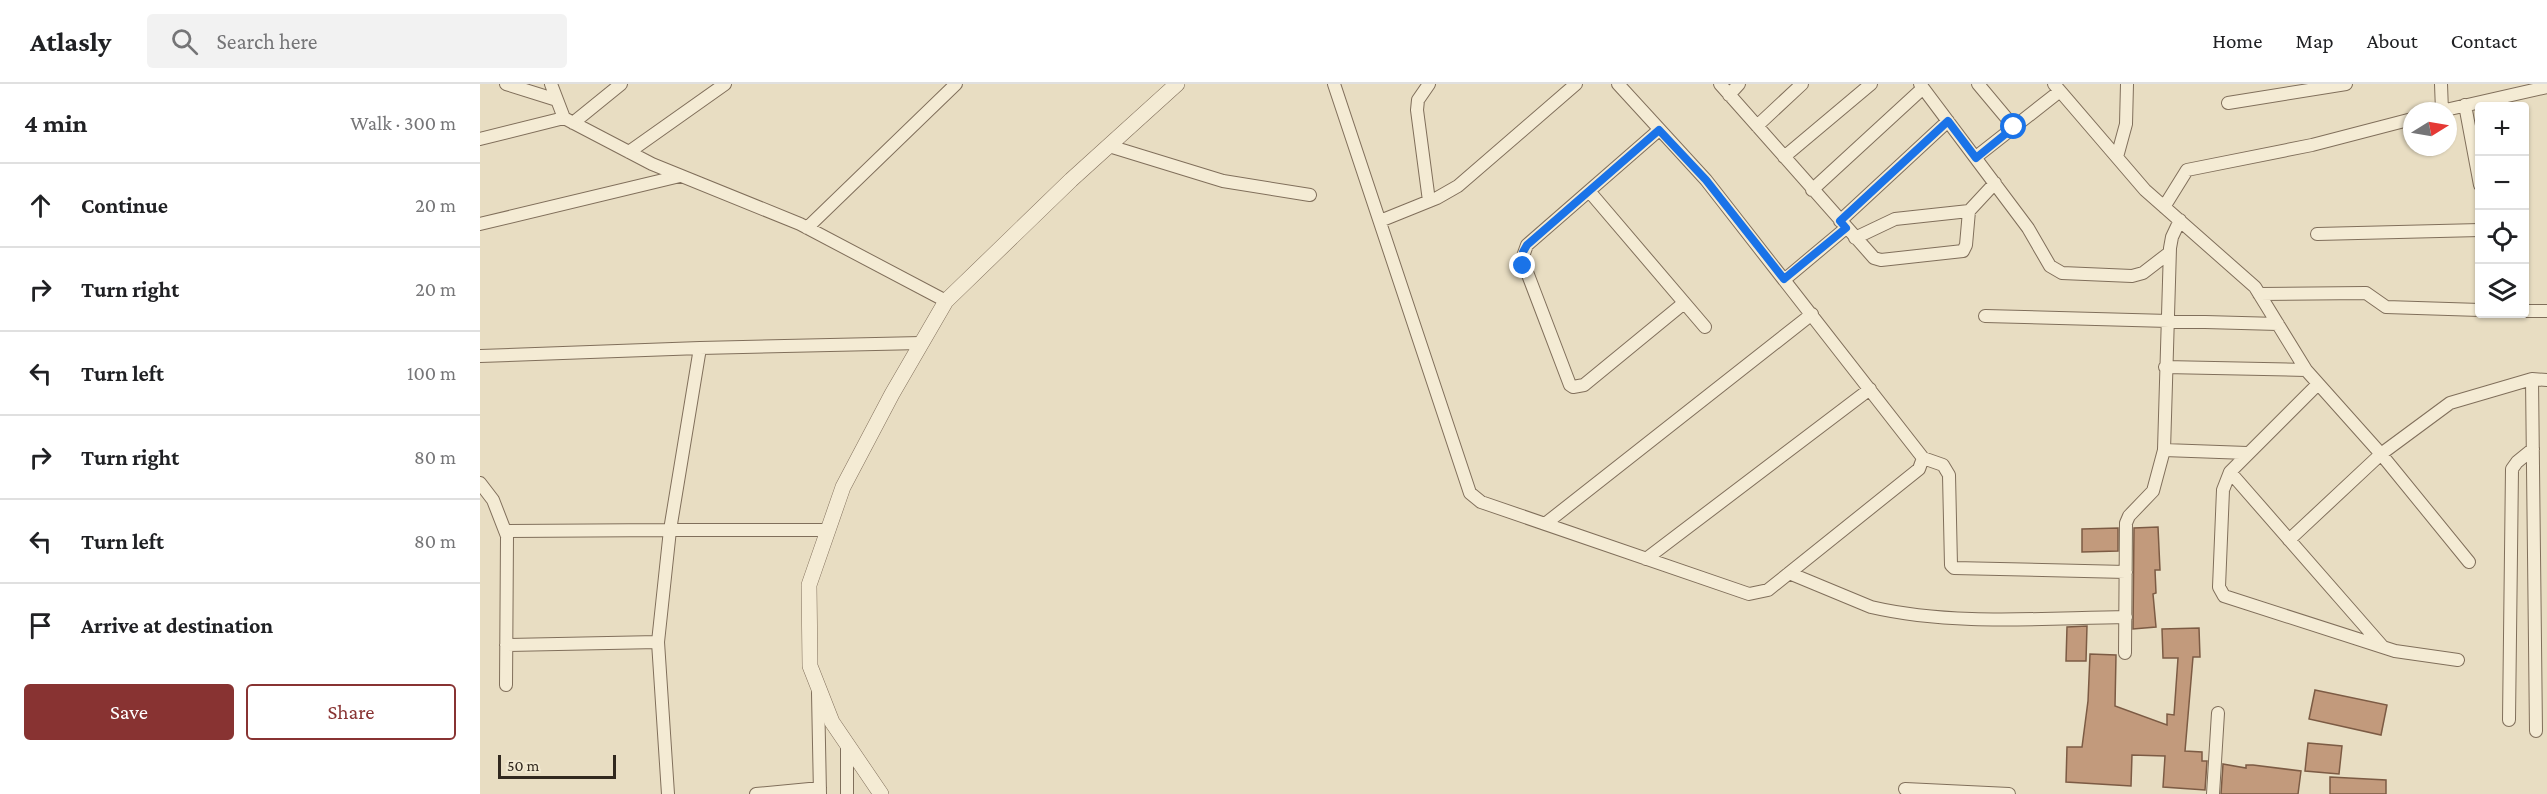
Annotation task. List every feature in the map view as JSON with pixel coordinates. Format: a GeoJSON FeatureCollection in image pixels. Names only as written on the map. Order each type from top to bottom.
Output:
{"type":"FeatureCollection","features":[{"type":"Feature","properties":{"kind":"street"},"geometry":{"type":"LineString","coordinates":[[506,84],[557,100]]}},
{"type":"Feature","properties":{"kind":"street"},"geometry":{"type":"LineString","coordinates":[[551,84],[569,121],[629,153],[680,176],[807,228],[946,301]]}},
{"type":"Feature","properties":{"kind":"street"},"geometry":{"type":"LineString","coordinates":[[480,139],[569,121],[621,84]]}},
{"type":"Feature","properties":{"kind":"street"},"geometry":{"type":"LineString","coordinates":[[629,153],[725,84]]}},
{"type":"Feature","properties":{"kind":"street"},"geometry":{"type":"LineString","coordinates":[[807,228],[956,84]]}},
{"type":"Feature","properties":{"kind":"street"},"geometry":{"type":"LineString","coordinates":[[1334,84],[1470,494],[1481,502],[1749,594],[1768,590],[1790,573],[1919,469],[1923,458]]}},
{"type":"Feature","properties":{"kind":"street"},"geometry":{"type":"LineString","coordinates":[[1429,84],[1418,100],[1417,110],[1429,201]]}},
{"type":"Feature","properties":{"kind":"street"},"geometry":{"type":"LineString","coordinates":[[1380,221],[1429,201],[1458,186],[1576,84]]}},
{"type":"Feature","properties":{"kind":"street"},"geometry":{"type":"LineString","coordinates":[[1618,84],[1706,180],[1923,458],[1943,465],[1949,475],[1952,565],[1954,568],[2126,572]]}},
{"type":"Feature","properties":{"kind":"street"},"geometry":{"type":"LineString","coordinates":[[1720,84],[1869,254],[1881,260],[1963,251],[1966,245],[1969,212],[1995,183]]}},
{"type":"Feature","properties":{"kind":"street"},"geometry":{"type":"LineString","coordinates":[[1729,94],[1739,84]]}},
{"type":"Feature","properties":{"kind":"street"},"geometry":{"type":"LineString","coordinates":[[1757,126],[1802,84]]}},
{"type":"Feature","properties":{"kind":"street"},"geometry":{"type":"LineString","coordinates":[[1784,157],[1871,84]]}},
{"type":"Feature","properties":{"kind":"street"},"geometry":{"type":"LineString","coordinates":[[1978,84],[2014,127]]}},
{"type":"Feature","properties":{"kind":"street"},"geometry":{"type":"LineString","coordinates":[[2117,158],[2126,124],[2127,84]]}},
{"type":"Feature","properties":{"kind":"street"},"geometry":{"type":"LineString","coordinates":[[2228,103],[2346,84]]}},
{"type":"Feature","properties":{"kind":"street"},"geometry":{"type":"LineString","coordinates":[[2441,84],[2442,102]]}},
{"type":"Feature","properties":{"kind":"street"},"geometry":{"type":"LineString","coordinates":[[882,794],[832,722],[810,666],[809,585],[843,486],[946,301],[1172,86]]}},
{"type":"Feature","properties":{"kind":"street"},"geometry":{"type":"LineString","coordinates":[[1812,190],[1922,86],[2028,228],[2050,266],[2055,270],[2062,273],[2132,276],[2143,273],[2169,253]]}},
{"type":"Feature","properties":{"kind":"street"},"geometry":{"type":"LineString","coordinates":[[1976,158],[2057,87],[2145,190],[2255,287],[2306,370],[2381,454],[2469,562]]}},
{"type":"Feature","properties":{"kind":"street"},"geometry":{"type":"LineString","coordinates":[[2457,107],[2547,87]]}},
{"type":"Feature","properties":{"kind":"street"},"geometry":{"type":"LineString","coordinates":[[2465,105],[2475,158]]}},
{"type":"Feature","properties":{"kind":"street"},"geometry":{"type":"LineString","coordinates":[[1784,279],[1948,121]]}},
{"type":"Feature","properties":{"kind":"street"},"geometry":{"type":"LineString","coordinates":[[2164,207],[2187,170],[2312,146],[2403,121]]}},
{"type":"Feature","properties":{"kind":"street"},"geometry":{"type":"LineString","coordinates":[[1659,130],[1527,245],[1522,259],[1569,384],[1573,387],[1584,385],[1684,303]]}},
{"type":"Feature","properties":{"kind":"street"},"geometry":{"type":"LineString","coordinates":[[1109,146],[1223,181],[1310,195]]}},
{"type":"Feature","properties":{"kind":"street"},"geometry":{"type":"LineString","coordinates":[[480,224],[680,176]]}},
{"type":"Feature","properties":{"kind":"street"},"geometry":{"type":"LineString","coordinates":[[1589,191],[1705,327]]}},
{"type":"Feature","properties":{"kind":"street"},"geometry":{"type":"LineString","coordinates":[[1855,238],[1895,219],[1969,212]]}},
{"type":"Feature","properties":{"kind":"street"},"geometry":{"type":"LineString","coordinates":[[2125,653],[2126,523],[2157,484],[2164,450],[2169,253],[2172,237],[2180,220]]}},
{"type":"Feature","properties":{"kind":"street"},"geometry":{"type":"LineString","coordinates":[[2317,234],[2475,231]]}},
{"type":"Feature","properties":{"kind":"street"},"geometry":{"type":"LineString","coordinates":[[2259,294],[2366,293],[2386,307],[2475,310]]}},
{"type":"Feature","properties":{"kind":"street"},"geometry":{"type":"LineString","coordinates":[[2529,311],[2547,311]]}},
{"type":"Feature","properties":{"kind":"street"},"geometry":{"type":"LineString","coordinates":[[1545,524],[1812,314]]}},
{"type":"Feature","properties":{"kind":"street"},"geometry":{"type":"LineString","coordinates":[[1985,316],[2278,324]]}},
{"type":"Feature","properties":{"kind":"street"},"geometry":{"type":"LineString","coordinates":[[480,356],[921,343]]}},
{"type":"Feature","properties":{"kind":"street"},"geometry":{"type":"LineString","coordinates":[[668,794],[658,642],[670,530],[700,348]]}},
{"type":"Feature","properties":{"kind":"street"},"geometry":{"type":"LineString","coordinates":[[2165,368],[2306,370]]}},
{"type":"Feature","properties":{"kind":"street"},"geometry":{"type":"LineString","coordinates":[[2289,540],[2381,454],[2454,400],[2532,379],[2547,380]]}},
{"type":"Feature","properties":{"kind":"street"},"geometry":{"type":"LineString","coordinates":[[2532,379],[2536,731]]}},
{"type":"Feature","properties":{"kind":"street"},"geometry":{"type":"LineString","coordinates":[[2318,384],[2230,472],[2223,490],[2220,592],[2224,596],[2383,647],[2404,653],[2458,660]]}},
{"type":"Feature","properties":{"kind":"street"},"geometry":{"type":"LineString","coordinates":[[1646,559],[1870,389]]}},
{"type":"Feature","properties":{"kind":"street"},"geometry":{"type":"LineString","coordinates":[[2509,720],[2512,469],[2533,449]]}},
{"type":"Feature","properties":{"kind":"street"},"geometry":{"type":"LineString","coordinates":[[2164,450],[2247,453]]}},
{"type":"Feature","properties":{"kind":"street"},"geometry":{"type":"LineString","coordinates":[[2230,472],[2383,647]]}},
{"type":"Feature","properties":{"kind":"street"},"geometry":{"type":"LineString","coordinates":[[480,483],[493,500],[506,531],[506,685]]}},
{"type":"Feature","properties":{"kind":"street"},"geometry":{"type":"LineString","coordinates":[[506,531],[828,530]]}},
{"type":"Feature","properties":{"kind":"street"},"geometry":{"type":"LineString","coordinates":[[2534,531],[2547,530]]}},
{"type":"Feature","properties":{"kind":"street"},"geometry":{"type":"LineString","coordinates":[[1790,573],[1883,610],[1952,618],[2126,617]]}},
{"type":"Feature","properties":{"kind":"street"},"geometry":{"type":"LineString","coordinates":[[507,645],[658,642]]}},
{"type":"Feature","properties":{"kind":"street"},"geometry":{"type":"LineString","coordinates":[[756,794],[820,791],[818,687]]}},
{"type":"Feature","properties":{"kind":"street"},"geometry":{"type":"LineString","coordinates":[[2213,794],[2218,713]]}},
{"type":"Feature","properties":{"kind":"street"},"geometry":{"type":"LineString","coordinates":[[847,743],[847,794]]}},
{"type":"Feature","properties":{"kind":"street"},"geometry":{"type":"LineString","coordinates":[[1905,789],[2009,794]]}},
{"type":"Feature","properties":{"kind":"building"},"geometry":{"type":"Polygon","coordinates":[[[2158,527],[2160,570],[2155,570],[2156,593],[2153,594],[2156,627],[2133,629],[2134,528],[2158,527]]]}},
{"type":"Feature","properties":{"kind":"building"},"geometry":{"type":"Polygon","coordinates":[[[2118,528],[2118,551],[2082,552],[2082,529],[2118,528]]]}},
{"type":"Feature","properties":{"kind":"building"},"geometry":{"type":"Polygon","coordinates":[[[2087,626],[2086,661],[2066,661],[2067,627],[2087,626]]]}},
{"type":"Feature","properties":{"kind":"building"},"geometry":{"type":"Polygon","coordinates":[[[2199,628],[2200,657],[2193,657],[2185,751],[2202,752],[2202,761],[2207,761],[2205,790],[2163,787],[2165,756],[2132,755],[2131,786],[2066,782],[2067,747],[2082,747],[2088,701],[2090,654],[2116,655],[2115,706],[2167,725],[2167,714],[2174,715],[2178,658],[2163,658],[2162,629],[2199,628]]]}},
{"type":"Feature","properties":{"kind":"building"},"geometry":{"type":"Polygon","coordinates":[[[2315,690],[2387,705],[2381,735],[2309,719],[2315,690]]]}},
{"type":"Feature","properties":{"kind":"building"},"geometry":{"type":"Polygon","coordinates":[[[2308,743],[2342,746],[2339,774],[2305,771],[2308,743]]]}},
{"type":"Feature","properties":{"kind":"building"},"geometry":{"type":"Polygon","coordinates":[[[2223,764],[2246,768],[2246,765],[2253,765],[2301,771],[2298,794],[2221,794],[2223,764]]]}},
{"type":"Feature","properties":{"kind":"building"},"geometry":{"type":"Polygon","coordinates":[[[2330,777],[2386,780],[2386,794],[2330,794],[2330,777]]]}},
{"type":"Feature","properties":{"kind":"route"},"geometry":{"type":"LineString","coordinates":[[1523,266],[1523,252],[1527,245],[1659,130],[1706,180],[1784,279],[1846,228],[1840,221],[1948,121],[1976,158],[2014,127]]}}]}
